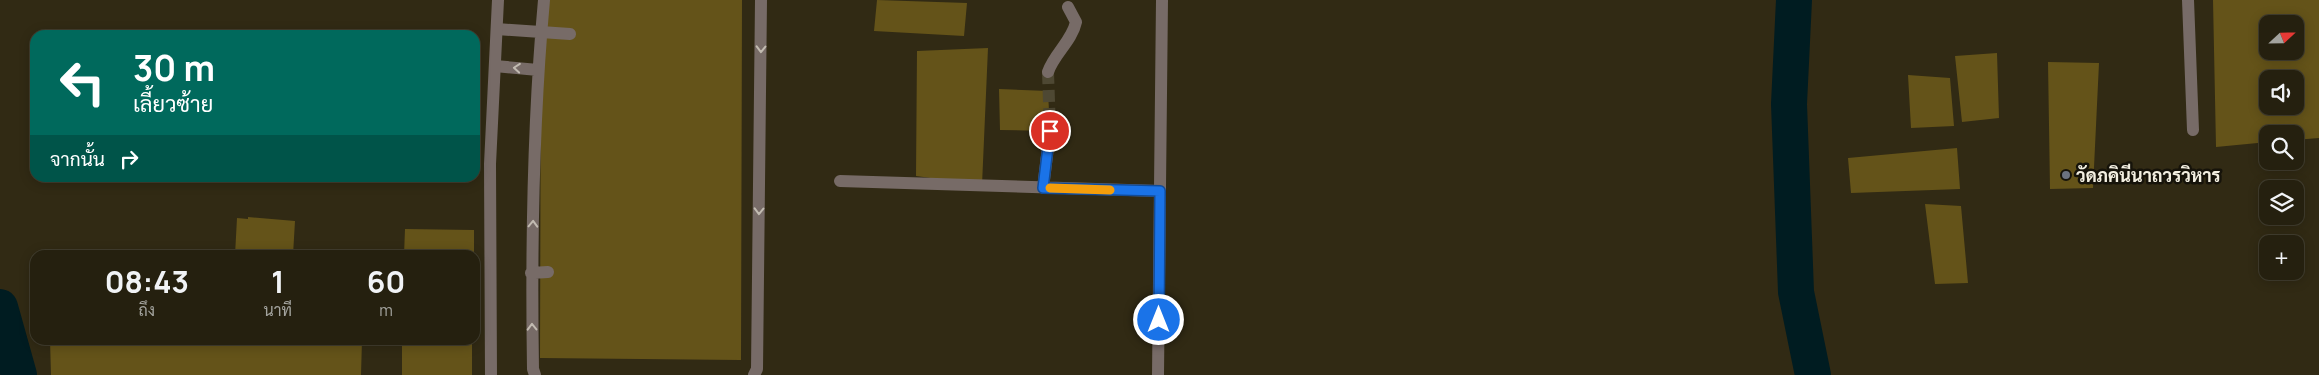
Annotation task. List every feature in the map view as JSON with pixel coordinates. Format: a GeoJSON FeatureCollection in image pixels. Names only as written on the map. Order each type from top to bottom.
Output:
{"type":"FeatureCollection","features":[{"type":"Feature","properties":{"kind":"street"},"geometry":{"type":"LineString","coordinates":[[490,375],[490,164],[498,0]]}},
{"type":"Feature","properties":{"kind":"street"},"geometry":{"type":"LineString","coordinates":[[535,375],[533,372],[531,273],[538,70],[544,0]]}},
{"type":"Feature","properties":{"kind":"street"},"geometry":{"type":"LineString","coordinates":[[754,375],[757,369],[761,0]]}},
{"type":"Feature","properties":{"kind":"street"},"geometry":{"type":"LineString","coordinates":[[1158,375],[1162,0]]}},
{"type":"Feature","properties":{"kind":"street"},"geometry":{"type":"LineString","coordinates":[[2188,0],[2192,130]]}},
{"type":"Feature","properties":{"kind":"street"},"geometry":{"type":"LineString","coordinates":[[1048,72],[1051,63],[1074,30],[1076,22],[1068,7]]}},
{"type":"Feature","properties":{"kind":"street"},"geometry":{"type":"LineString","coordinates":[[497,29],[570,34]]}},
{"type":"Feature","properties":{"kind":"street"},"geometry":{"type":"LineString","coordinates":[[495,66],[538,70]]}},
{"type":"Feature","properties":{"kind":"street"},"geometry":{"type":"LineString","coordinates":[[1043,188],[1050,131]]}},
{"type":"Feature","properties":{"kind":"street"},"geometry":{"type":"LineString","coordinates":[[840,181],[1160,191]]}},
{"type":"Feature","properties":{"kind":"street"},"geometry":{"type":"LineString","coordinates":[[531,273],[548,272]]}},
{"type":"Feature","properties":{"kind":"building"},"geometry":{"type":"Polygon","coordinates":[[[541,0],[742,0],[741,360],[540,358],[541,0]]]}},
{"type":"Feature","properties":{"kind":"building"},"geometry":{"type":"Polygon","coordinates":[[[877,0],[967,3],[964,36],[874,31],[877,0]]]}},
{"type":"Feature","properties":{"kind":"building"},"geometry":{"type":"Polygon","coordinates":[[[2213,0],[2319,0],[2319,138],[2304,139],[2304,125],[2259,125],[2259,143],[2216,147],[2213,0]]]}},
{"type":"Feature","properties":{"kind":"building"},"geometry":{"type":"Polygon","coordinates":[[[988,48],[982,185],[916,176],[917,51],[988,48]]]}},
{"type":"Feature","properties":{"kind":"building"},"geometry":{"type":"Polygon","coordinates":[[[1997,53],[1999,118],[1962,122],[1955,56],[1997,53]]]}},
{"type":"Feature","properties":{"kind":"building"},"geometry":{"type":"Polygon","coordinates":[[[2048,62],[2099,63],[2093,188],[2050,189],[2048,62]]]}},
{"type":"Feature","properties":{"kind":"building"},"geometry":{"type":"Polygon","coordinates":[[[1908,75],[1950,78],[1954,126],[1911,128],[1908,75]]]}},
{"type":"Feature","properties":{"kind":"building"},"geometry":{"type":"Polygon","coordinates":[[[999,89],[1048,91],[1050,131],[1000,130],[999,89]]]}},
{"type":"Feature","properties":{"kind":"building"},"geometry":{"type":"Polygon","coordinates":[[[1957,148],[1960,189],[1851,193],[1848,158],[1957,148]]]}},
{"type":"Feature","properties":{"kind":"building"},"geometry":{"type":"Polygon","coordinates":[[[1925,204],[1961,206],[1968,283],[1935,284],[1925,204]]]}},
{"type":"Feature","properties":{"kind":"building"},"geometry":{"type":"Polygon","coordinates":[[[248,217],[295,221],[293,250],[235,250],[237,218],[248,219],[248,217]]]}},
{"type":"Feature","properties":{"kind":"building"},"geometry":{"type":"Polygon","coordinates":[[[405,229],[474,230],[474,250],[404,250],[405,229]]]}},
{"type":"Feature","properties":{"kind":"building"},"geometry":{"type":"Polygon","coordinates":[[[50,345],[362,345],[361,375],[51,375],[50,345]]]}},
{"type":"Feature","properties":{"kind":"building"},"geometry":{"type":"Polygon","coordinates":[[[402,345],[472,345],[472,375],[402,375],[402,345]]]}},
{"type":"Feature","properties":{"kind":"waterway"},"geometry":{"type":"LineString","coordinates":[[1794,0],[1789,104],[1796,292],[1813,375]]}},
{"type":"Feature","properties":{"kind":"waterway"},"geometry":{"type":"LineString","coordinates":[[0,307],[19,375]]}},
{"type":"Feature","properties":{"kind":"tunnel"},"geometry":{"type":"LineString","coordinates":[[1048,72],[1050,131]]}},
{"type":"Feature","properties":{"kind":"slow traffic"},"geometry":{"type":"LineString","coordinates":[[1050,188],[1110,190]]}},
{"type":"Feature","properties":{"kind":"place","name":"วัดภคินีนาถวรวิหาร"},"geometry":{"type":"Point","coordinates":[2066,175]}},
{"type":"Feature","properties":{"kind":"route"},"geometry":{"type":"LineString","coordinates":[[1050,131],[1043,188],[1160,191],[1159,320]]}}]}
